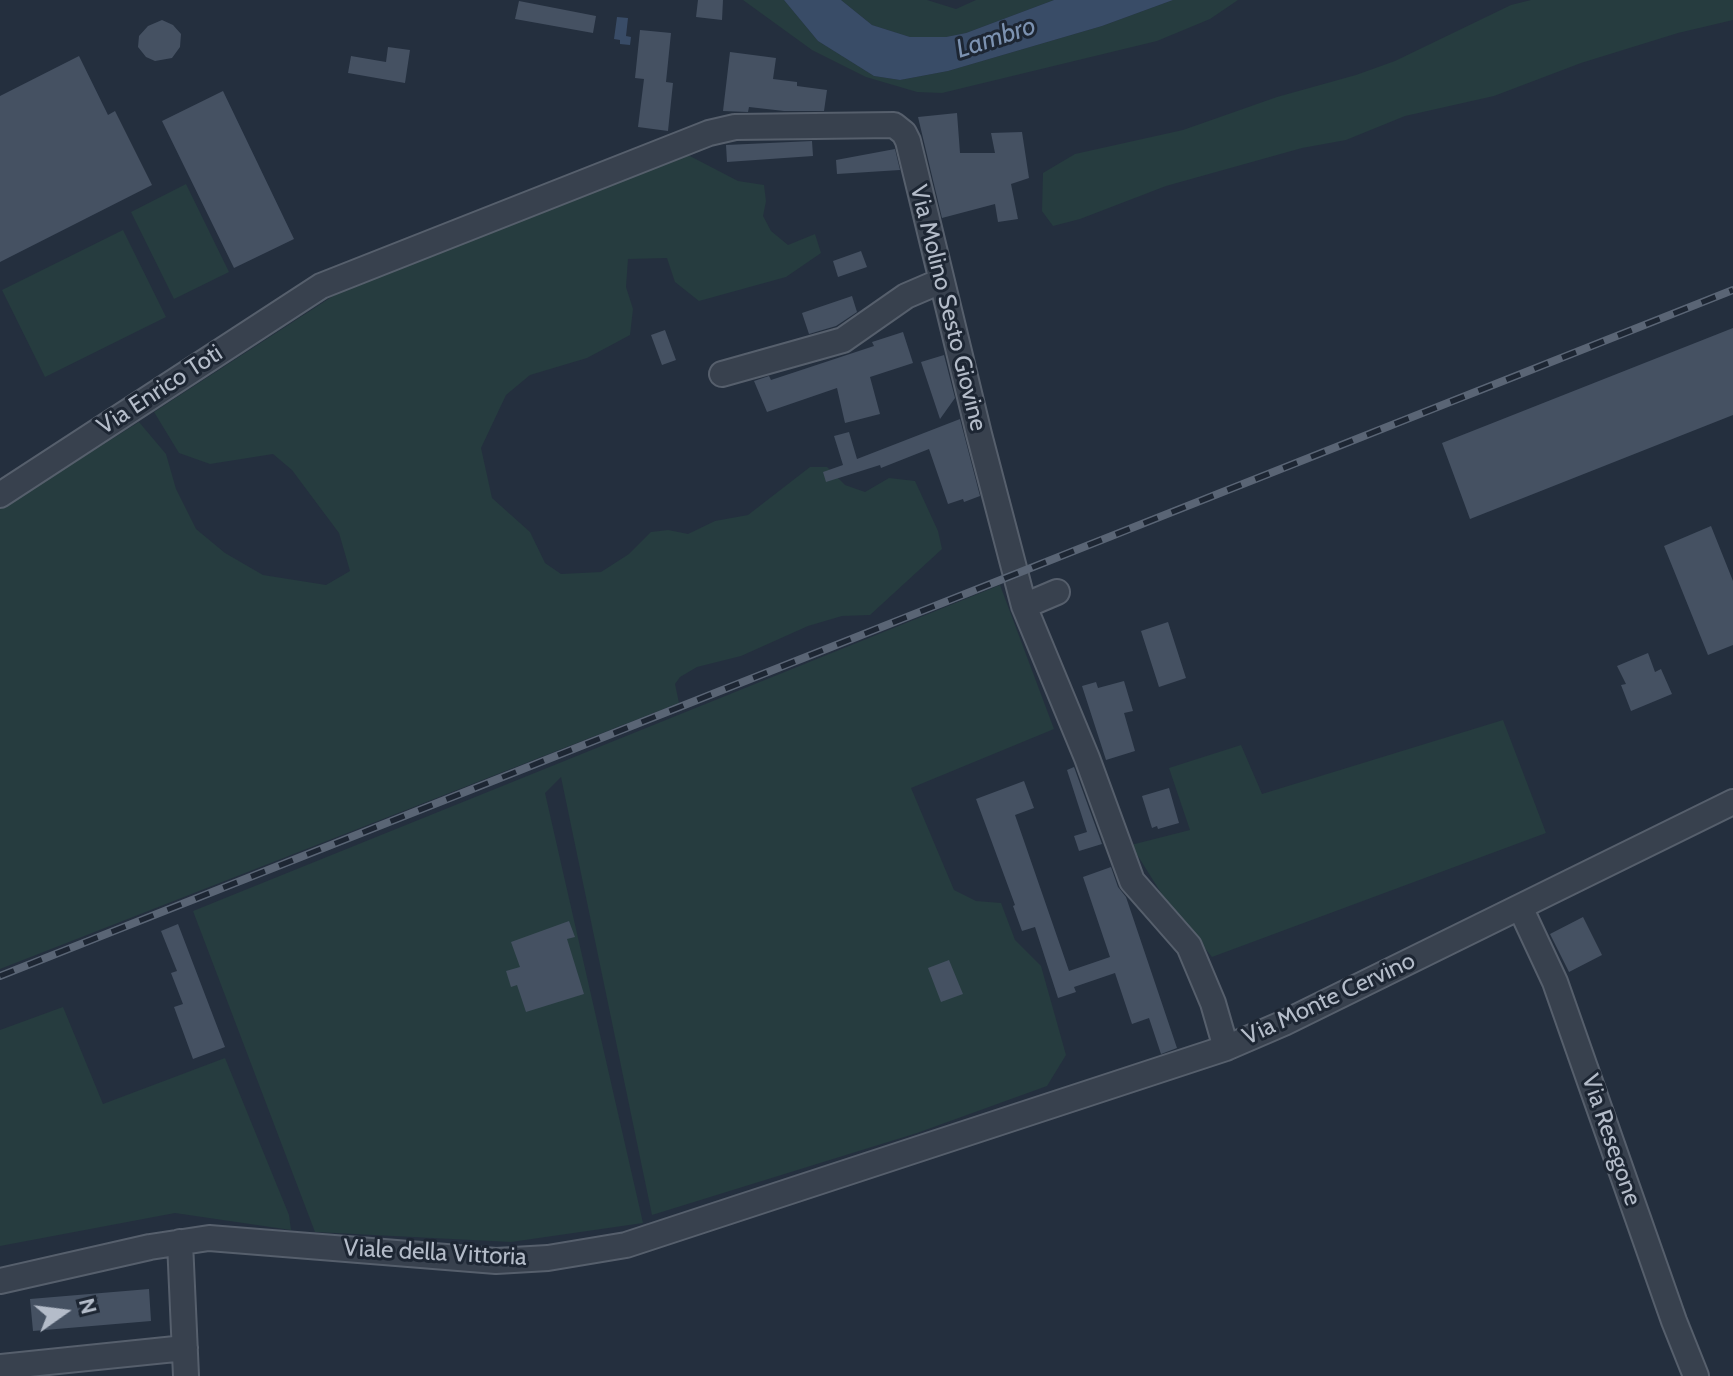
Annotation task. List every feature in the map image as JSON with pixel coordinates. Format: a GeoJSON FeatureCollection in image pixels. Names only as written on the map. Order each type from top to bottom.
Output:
{"type":"FeatureCollection","features":[{"type":"Feature","properties":{"kind":"street","name":"Via Molino Sesto Giovine"},"geometry":{"type":"LineString","coordinates":[[321,286],[709,133],[735,127],[887,124],[900,128],[908,141],[1024,606],[1087,758],[1132,881],[1189,946],[1213,1003],[1226,1048]]}},
{"type":"Feature","properties":{"kind":"street"},"geometry":{"type":"LineString","coordinates":[[722,374],[843,340],[906,296],[941,281]]}},
{"type":"Feature","properties":{"kind":"street","name":"Via Enrico Toti"},"geometry":{"type":"LineString","coordinates":[[0,495],[321,286]]}},
{"type":"Feature","properties":{"kind":"street"},"geometry":{"type":"LineString","coordinates":[[1024,606],[1057,592]]}},
{"type":"Feature","properties":{"kind":"street","name":"Via Monte Cervino"},"geometry":{"type":"LineString","coordinates":[[907,1153],[1226,1048],[1284,1023],[1733,802]]}},
{"type":"Feature","properties":{"kind":"street","name":"Via Resegone"},"geometry":{"type":"LineString","coordinates":[[1520,907],[1559,994],[1696,1376]]}},
{"type":"Feature","properties":{"kind":"street","name":"Viale della Vittoria"},"geometry":{"type":"LineString","coordinates":[[0,1281],[209,1238],[496,1261],[548,1258],[626,1245],[907,1153]]}},
{"type":"Feature","properties":{"kind":"street"},"geometry":{"type":"LineString","coordinates":[[180,1242],[186,1376]]}},
{"type":"Feature","properties":{"kind":"street"},"geometry":{"type":"LineString","coordinates":[[0,1367],[185,1348]]}},
{"type":"Feature","properties":{"kind":"green space"},"geometry":{"type":"Polygon","coordinates":[[[743,0],[784,0],[818,41],[874,76],[900,80],[948,71],[1102,26],[1173,0],[1238,0],[1210,19],[1157,41],[942,93],[917,92],[866,77],[812,50],[743,0]]]}},
{"type":"Feature","properties":{"kind":"green space"},"geometry":{"type":"Polygon","coordinates":[[[841,0],[927,0],[956,9],[976,0],[1054,0],[966,33],[946,37],[910,37],[872,25],[841,0]]]}},
{"type":"Feature","properties":{"kind":"green space"},"geometry":{"type":"Polygon","coordinates":[[[1531,0],[1733,0],[1733,20],[1678,33],[1581,63],[1494,96],[1405,116],[1346,140],[1302,148],[1166,186],[1080,219],[1053,226],[1042,211],[1043,173],[1075,154],[1183,130],[1277,97],[1356,75],[1395,61],[1511,5],[1531,0]]]}},
{"type":"Feature","properties":{"kind":"green space"},"geometry":{"type":"Polygon","coordinates":[[[686,154],[738,181],[764,185],[766,201],[763,216],[771,231],[788,245],[815,234],[821,253],[786,277],[699,301],[675,282],[667,258],[628,259],[626,287],[633,309],[630,335],[587,358],[530,375],[506,395],[481,448],[492,498],[530,532],[545,563],[561,574],[601,572],[629,554],[651,532],[668,530],[688,534],[715,521],[748,515],[810,467],[827,467],[845,485],[865,492],[889,478],[915,481],[938,531],[942,549],[870,615],[842,616],[808,626],[741,656],[697,667],[680,677],[675,684],[679,703],[0,969],[0,509],[139,422],[166,454],[176,489],[196,529],[225,553],[263,575],[326,585],[350,571],[339,533],[292,470],[273,454],[210,464],[179,453],[154,412],[353,283],[686,154]]]}},
{"type":"Feature","properties":{"kind":"green space"},"geometry":{"type":"Polygon","coordinates":[[[186,184],[229,272],[174,299],[131,212],[186,184]]]}},
{"type":"Feature","properties":{"kind":"green space"},"geometry":{"type":"Polygon","coordinates":[[[123,230],[166,317],[45,377],[2,290],[123,230]]]}},
{"type":"Feature","properties":{"kind":"green space"},"geometry":{"type":"Polygon","coordinates":[[[1000,585],[1054,729],[911,788],[954,890],[976,901],[1001,903],[1015,940],[1041,966],[1066,1055],[1047,1086],[917,1133],[652,1215],[561,777],[545,793],[643,1223],[511,1242],[315,1232],[193,911],[1000,585]]]}},
{"type":"Feature","properties":{"kind":"green space"},"geometry":{"type":"Polygon","coordinates":[[[1503,720],[1546,833],[1212,957],[1163,896],[1131,845],[1190,830],[1169,768],[1241,745],[1262,794],[1503,720]]]}},
{"type":"Feature","properties":{"kind":"green space"},"geometry":{"type":"Polygon","coordinates":[[[63,1007],[103,1104],[225,1058],[289,1215],[291,1230],[175,1213],[0,1246],[0,1030],[63,1007]]]}},
{"type":"Feature","properties":{"kind":"water","name":"Lambro"},"geometry":{"type":"Polygon","coordinates":[[[784,0],[841,0],[872,25],[910,37],[946,37],[966,33],[1054,0],[1173,0],[1102,26],[948,71],[900,80],[874,76],[818,41],[784,0]]]}},
{"type":"Feature","properties":{"kind":"water"},"geometry":{"type":"Polygon","coordinates":[[[617,17],[628,18],[626,36],[631,37],[630,45],[620,44],[620,40],[614,39],[617,17]]]}},
{"type":"Feature","properties":{"kind":"building"},"geometry":{"type":"Polygon","coordinates":[[[698,0],[723,0],[722,20],[696,17],[698,0]]]}},
{"type":"Feature","properties":{"kind":"building"},"geometry":{"type":"Polygon","coordinates":[[[519,1],[596,16],[593,33],[515,19],[519,1]]]}},
{"type":"Feature","properties":{"kind":"building"},"geometry":{"type":"Polygon","coordinates":[[[162,20],[173,25],[181,34],[180,47],[172,58],[155,61],[146,57],[138,47],[139,36],[148,26],[162,20]]]}},
{"type":"Feature","properties":{"kind":"building"},"geometry":{"type":"Polygon","coordinates":[[[640,30],[671,33],[666,82],[673,83],[668,131],[638,127],[644,79],[635,78],[640,30]]]}},
{"type":"Feature","properties":{"kind":"building"},"geometry":{"type":"Polygon","coordinates":[[[388,47],[410,50],[405,83],[348,73],[351,56],[386,62],[388,47]]]}},
{"type":"Feature","properties":{"kind":"building"},"geometry":{"type":"Polygon","coordinates":[[[730,52],[776,58],[773,79],[827,90],[824,111],[749,107],[748,112],[723,111],[730,52]]]}},
{"type":"Feature","properties":{"kind":"building"},"geometry":{"type":"Polygon","coordinates":[[[79,56],[108,115],[115,111],[152,185],[0,262],[0,96],[79,56]]]}},
{"type":"Feature","properties":{"kind":"building"},"geometry":{"type":"Polygon","coordinates":[[[223,91],[294,239],[234,268],[162,121],[223,91]]]}},
{"type":"Feature","properties":{"kind":"building"},"geometry":{"type":"Polygon","coordinates":[[[957,113],[960,153],[995,153],[991,133],[1022,132],[1029,178],[1011,184],[1018,219],[998,222],[995,204],[942,218],[918,117],[957,113]]]}},
{"type":"Feature","properties":{"kind":"building"},"geometry":{"type":"Polygon","coordinates":[[[812,141],[813,156],[727,162],[726,145],[812,141]]]}},
{"type":"Feature","properties":{"kind":"building"},"geometry":{"type":"Polygon","coordinates":[[[895,149],[900,170],[837,174],[836,160],[895,149]]]}},
{"type":"Feature","properties":{"kind":"building"},"geometry":{"type":"Polygon","coordinates":[[[861,251],[867,267],[838,277],[833,261],[861,251]]]}},
{"type":"Feature","properties":{"kind":"building"},"geometry":{"type":"Polygon","coordinates":[[[852,296],[857,312],[836,326],[809,334],[802,313],[852,296]]]}},
{"type":"Feature","properties":{"kind":"building"},"geometry":{"type":"Polygon","coordinates":[[[1733,328],[1733,415],[1470,519],[1442,443],[1733,328]]]}},
{"type":"Feature","properties":{"kind":"building"},"geometry":{"type":"Polygon","coordinates":[[[665,330],[676,360],[662,365],[651,335],[665,330]]]}},
{"type":"Feature","properties":{"kind":"building"},"geometry":{"type":"Polygon","coordinates":[[[903,332],[913,363],[870,377],[880,414],[845,423],[837,388],[767,412],[754,381],[769,376],[771,380],[874,346],[872,342],[903,332]]]}},
{"type":"Feature","properties":{"kind":"building"},"geometry":{"type":"Polygon","coordinates":[[[944,355],[955,398],[940,419],[921,362],[944,355]]]}},
{"type":"Feature","properties":{"kind":"building"},"geometry":{"type":"Polygon","coordinates":[[[960,419],[980,496],[948,504],[929,449],[881,468],[880,465],[826,482],[823,472],[843,465],[834,436],[849,432],[857,459],[960,419]]]}},
{"type":"Feature","properties":{"kind":"building"},"geometry":{"type":"Polygon","coordinates":[[[1711,526],[1733,581],[1733,645],[1708,655],[1664,546],[1711,526]]]}},
{"type":"Feature","properties":{"kind":"building"},"geometry":{"type":"Polygon","coordinates":[[[1168,622],[1186,678],[1159,687],[1141,631],[1168,622]]]}},
{"type":"Feature","properties":{"kind":"building"},"geometry":{"type":"Polygon","coordinates":[[[1648,653],[1655,672],[1661,669],[1672,694],[1631,711],[1621,685],[1626,684],[1617,666],[1648,653]]]}},
{"type":"Feature","properties":{"kind":"building"},"geometry":{"type":"Polygon","coordinates":[[[1124,681],[1133,711],[1124,713],[1135,751],[1106,760],[1082,686],[1096,682],[1098,688],[1124,681]]]}},
{"type":"Feature","properties":{"kind":"building"},"geometry":{"type":"Polygon","coordinates":[[[1074,767],[1102,844],[1079,851],[1074,836],[1087,832],[1067,770],[1074,767]]]}},
{"type":"Feature","properties":{"kind":"building"},"geometry":{"type":"Polygon","coordinates":[[[1024,781],[1034,808],[1015,815],[1069,971],[1110,957],[1083,877],[1111,867],[1118,887],[1126,897],[1177,1048],[1161,1054],[1149,1018],[1132,1024],[1115,973],[1074,987],[1076,992],[1058,998],[1035,927],[1022,931],[976,799],[1024,781]]]}},
{"type":"Feature","properties":{"kind":"building"},"geometry":{"type":"Polygon","coordinates":[[[1169,788],[1179,823],[1152,828],[1142,796],[1169,788]]]}},
{"type":"Feature","properties":{"kind":"building"},"geometry":{"type":"Polygon","coordinates":[[[1583,917],[1602,955],[1569,972],[1550,934],[1583,917]]]}},
{"type":"Feature","properties":{"kind":"building"},"geometry":{"type":"Polygon","coordinates":[[[569,921],[575,937],[567,939],[584,994],[526,1012],[517,985],[511,987],[506,971],[520,967],[511,942],[569,921]]]}},
{"type":"Feature","properties":{"kind":"building"},"geometry":{"type":"Polygon","coordinates":[[[178,924],[225,1047],[193,1059],[174,1007],[183,1004],[171,973],[177,971],[161,931],[178,924]]]}},
{"type":"Feature","properties":{"kind":"building"},"geometry":{"type":"Polygon","coordinates":[[[949,960],[963,994],[941,1002],[928,968],[949,960]]]}},
{"type":"Feature","properties":{"kind":"building"},"geometry":{"type":"Polygon","coordinates":[[[149,1289],[151,1321],[33,1331],[30,1299],[149,1289]]]}},
{"type":"Feature","properties":{"kind":"railway"},"geometry":{"type":"LineString","coordinates":[[0,976],[1733,290]]}}]}
